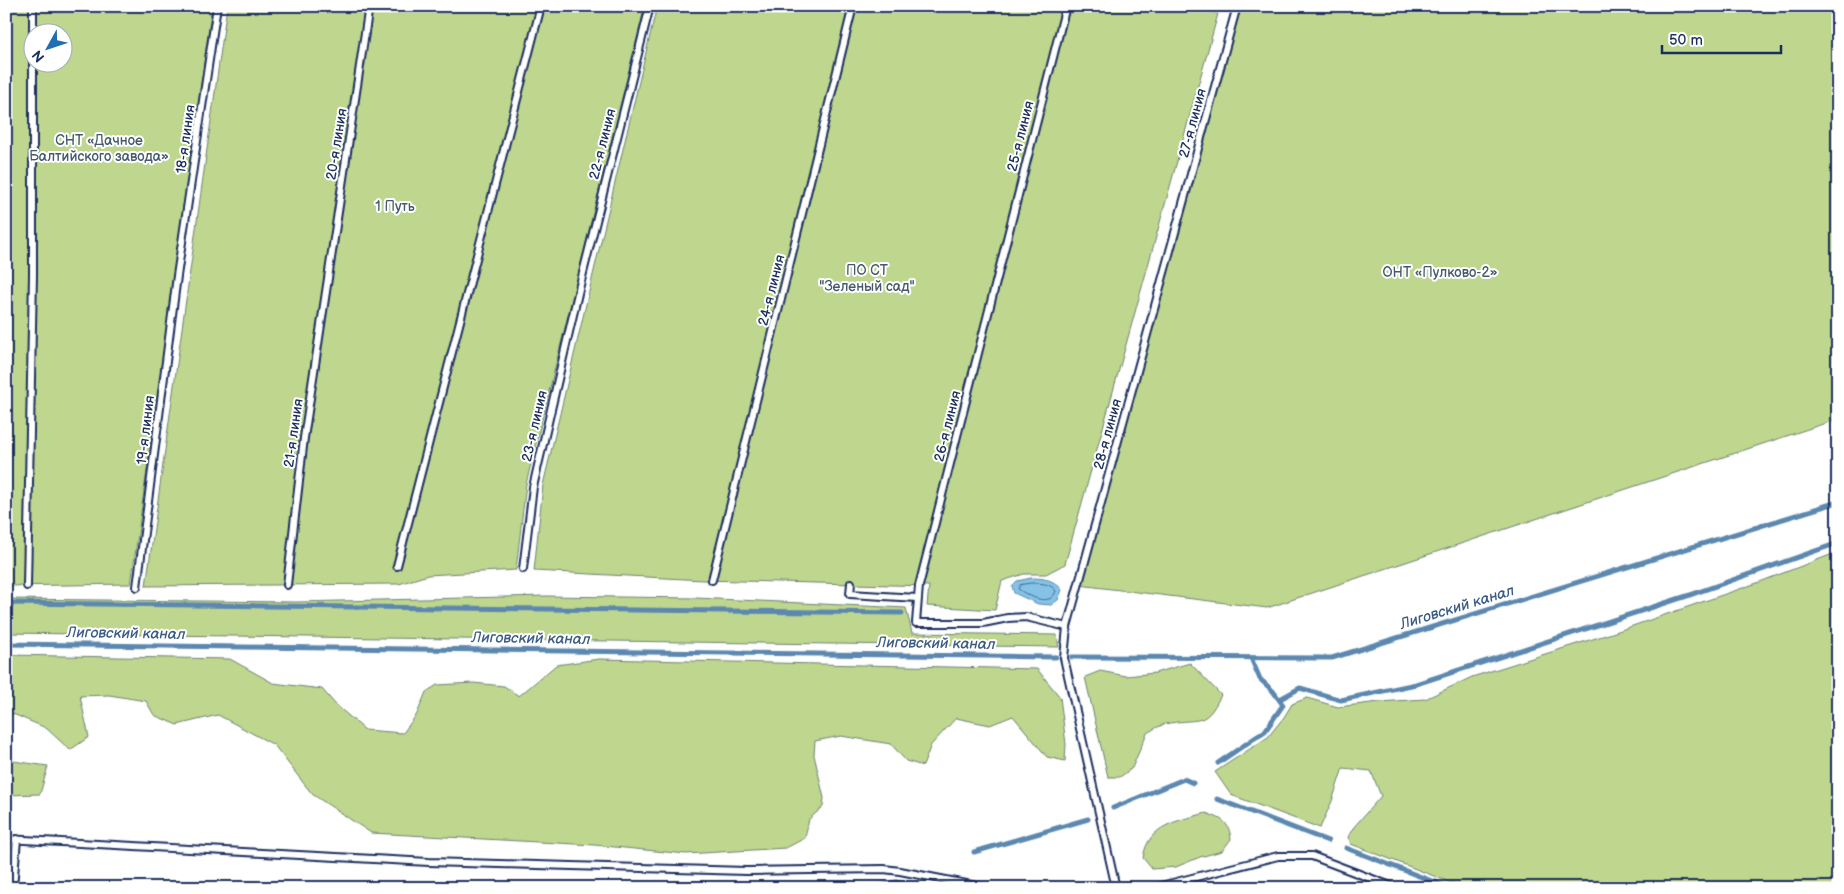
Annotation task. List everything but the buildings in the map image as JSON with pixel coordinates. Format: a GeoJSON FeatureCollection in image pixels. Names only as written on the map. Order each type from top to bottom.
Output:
{"type":"FeatureCollection","features":[{"type":"Feature","properties":{"kind":"lane"},"geometry":{"type":"LineString","coordinates":[[33,6],[33,22]]}},
{"type":"Feature","properties":{"kind":"lane","name":"18-я линия"},"geometry":{"type":"LineString","coordinates":[[177,276],[217,6]]}},
{"type":"Feature","properties":{"kind":"lane","name":"20-я линия"},"geometry":{"type":"LineString","coordinates":[[327,285],[369,6]]}},
{"type":"Feature","properties":{"kind":"lane"},"geometry":{"type":"LineString","coordinates":[[397,566],[542,6]]}},
{"type":"Feature","properties":{"kind":"lane","name":"22-я линия"},"geometry":{"type":"LineString","coordinates":[[579,289],[650,6]]}},
{"type":"Feature","properties":{"kind":"lane","name":"24-я линия"},"geometry":{"type":"LineString","coordinates":[[712,580],[853,6]]}},
{"type":"Feature","properties":{"kind":"lane","name":"25-я линия"},"geometry":{"type":"LineString","coordinates":[[999,272],[1066,6]]}},
{"type":"Feature","properties":{"kind":"lane","name":"27-я линия"},"geometry":{"type":"LineString","coordinates":[[1171,247],[1237,6]]}},
{"type":"Feature","properties":{"kind":"lane"},"geometry":{"type":"LineString","coordinates":[[27,586],[33,72]]}},
{"type":"Feature","properties":{"kind":"lane","name":"28-я линия"},"geometry":{"type":"LineString","coordinates":[[1116,888],[1064,658],[1067,627],[1171,247]]}},
{"type":"Feature","properties":{"kind":"lane","name":"26-я линия"},"geometry":{"type":"LineString","coordinates":[[999,272],[919,586],[916,623],[983,622],[1026,617],[1067,627]]}},
{"type":"Feature","properties":{"kind":"lane","name":"19-я линия"},"geometry":{"type":"LineString","coordinates":[[136,587],[177,276]]}},
{"type":"Feature","properties":{"kind":"lane","name":"21-я линия"},"geometry":{"type":"LineString","coordinates":[[287,585],[304,438],[327,285]]}},
{"type":"Feature","properties":{"kind":"lane","name":"23-я линия"},"geometry":{"type":"LineString","coordinates":[[523,570],[533,487],[579,289]]}},
{"type":"Feature","properties":{"kind":"lane"},"geometry":{"type":"LineString","coordinates":[[851,583],[850,594],[917,598]]}},
{"type":"Feature","properties":{"kind":"lane"},"geometry":{"type":"LineString","coordinates":[[6,839],[439,862],[746,871],[884,870],[900,871],[987,888]]}},
{"type":"Feature","properties":{"kind":"lane"},"geometry":{"type":"LineString","coordinates":[[13,888],[17,840]]}},
{"type":"Feature","properties":{"kind":"lane"},"geometry":{"type":"LineString","coordinates":[[1153,888],[1278,856],[1312,856],[1396,888]]}},
{"type":"Feature","properties":{"kind":"green space","name":"СНТ «Дачное Балтийского завода»"},"geometry":{"type":"Polygon","coordinates":[[[6,6],[212,6],[131,584],[6,586],[6,6]]]}},
{"type":"Feature","properties":{"kind":"green space","name":"1 Путь"},"geometry":{"type":"Polygon","coordinates":[[[227,6],[645,6],[526,484],[516,570],[428,575],[399,584],[146,586],[227,6]]]}},
{"type":"Feature","properties":{"kind":"green space","name":"ПО СТ \"Зеленый сад\""},"geometry":{"type":"Polygon","coordinates":[[[657,6],[1193,6],[1218,14],[1065,564],[1046,574],[1024,574],[1002,581],[995,610],[927,606],[929,586],[703,580],[534,571],[543,485],[657,6]]]}},
{"type":"Feature","properties":{"kind":"green space","name":"ОНТ «Пулково-2»"},"geometry":{"type":"Polygon","coordinates":[[[1237,6],[1838,6],[1838,419],[1267,608],[1079,585],[1237,6]]]}},
{"type":"Feature","properties":{"kind":"green space"},"geometry":{"type":"Polygon","coordinates":[[[1838,552],[1838,888],[1465,888],[1351,844],[1348,837],[1353,828],[1381,796],[1371,771],[1343,768],[1332,801],[1320,828],[1231,795],[1215,772],[1268,737],[1292,704],[1307,698],[1338,707],[1425,699],[1472,677],[1615,632],[1757,583],[1838,552]]]}},
{"type":"Feature","properties":{"kind":"green space"},"geometry":{"type":"Polygon","coordinates":[[[546,596],[696,598],[906,608],[912,633],[1057,635],[1059,647],[6,633],[6,599],[298,602],[546,596]]]}},
{"type":"Feature","properties":{"kind":"green space"},"geometry":{"type":"Polygon","coordinates":[[[6,655],[230,659],[273,683],[322,689],[335,704],[365,730],[403,733],[417,714],[426,692],[437,685],[473,683],[504,686],[519,696],[556,665],[599,659],[1037,669],[1060,697],[1066,744],[1065,761],[1047,757],[1013,716],[990,725],[956,718],[931,745],[923,766],[906,761],[891,744],[841,736],[815,741],[814,755],[824,798],[823,807],[809,819],[805,838],[786,848],[686,854],[594,845],[371,833],[312,794],[274,745],[218,715],[177,725],[154,715],[146,701],[109,695],[80,696],[89,737],[70,750],[46,728],[6,711],[6,655]]]}},
{"type":"Feature","properties":{"kind":"green space"},"geometry":{"type":"Polygon","coordinates":[[[1190,663],[1221,695],[1211,712],[1201,719],[1167,724],[1147,733],[1132,768],[1120,777],[1108,777],[1085,677],[1100,671],[1126,676],[1155,673],[1190,663]]]}},
{"type":"Feature","properties":{"kind":"green space"},"geometry":{"type":"Polygon","coordinates":[[[6,760],[48,766],[40,794],[6,795],[6,760]]]}},
{"type":"Feature","properties":{"kind":"green space"},"geometry":{"type":"Polygon","coordinates":[[[1206,813],[1224,821],[1228,828],[1231,839],[1222,851],[1200,857],[1176,867],[1152,869],[1143,858],[1151,838],[1166,826],[1206,813]]]}},
{"type":"Feature","properties":{"kind":"water"},"geometry":{"type":"Polygon","coordinates":[[[1031,578],[1052,581],[1059,586],[1062,590],[1058,600],[1051,605],[1038,604],[1014,593],[1012,586],[1017,581],[1031,578]]]}},
{"type":"Feature","properties":{"kind":"waterway","name":"Лиговский канал"},"geometry":{"type":"LineString","coordinates":[[1072,657],[1332,658],[1838,502]]}},
{"type":"Feature","properties":{"kind":"waterway"},"geometry":{"type":"LineString","coordinates":[[1280,699],[1300,688],[1341,700],[1416,684],[1690,595],[1838,543]]}},
{"type":"Feature","properties":{"kind":"waterway"},"geometry":{"type":"LineString","coordinates":[[6,603],[902,613]]}},
{"type":"Feature","properties":{"kind":"waterway","name":"Лиговский канал"},"geometry":{"type":"LineString","coordinates":[[6,644],[1056,657]]}},
{"type":"Feature","properties":{"kind":"waterway"},"geometry":{"type":"LineString","coordinates":[[1218,763],[1265,731],[1283,705],[1273,691],[1260,679],[1251,658]]}},
{"type":"Feature","properties":{"kind":"waterway"},"geometry":{"type":"LineString","coordinates":[[1113,808],[1184,779],[1193,783]]}},
{"type":"Feature","properties":{"kind":"waterway"},"geometry":{"type":"LineString","coordinates":[[1217,799],[1328,841]]}},
{"type":"Feature","properties":{"kind":"waterway"},"geometry":{"type":"LineString","coordinates":[[974,852],[1088,819]]}},
{"type":"Feature","properties":{"kind":"waterway"},"geometry":{"type":"LineString","coordinates":[[1346,848],[1450,888]]}},
{"type":"Feature","properties":{"kind":"waterway"},"geometry":{"type":"LineString","coordinates":[[874,888],[896,882],[918,888]]}}]}
